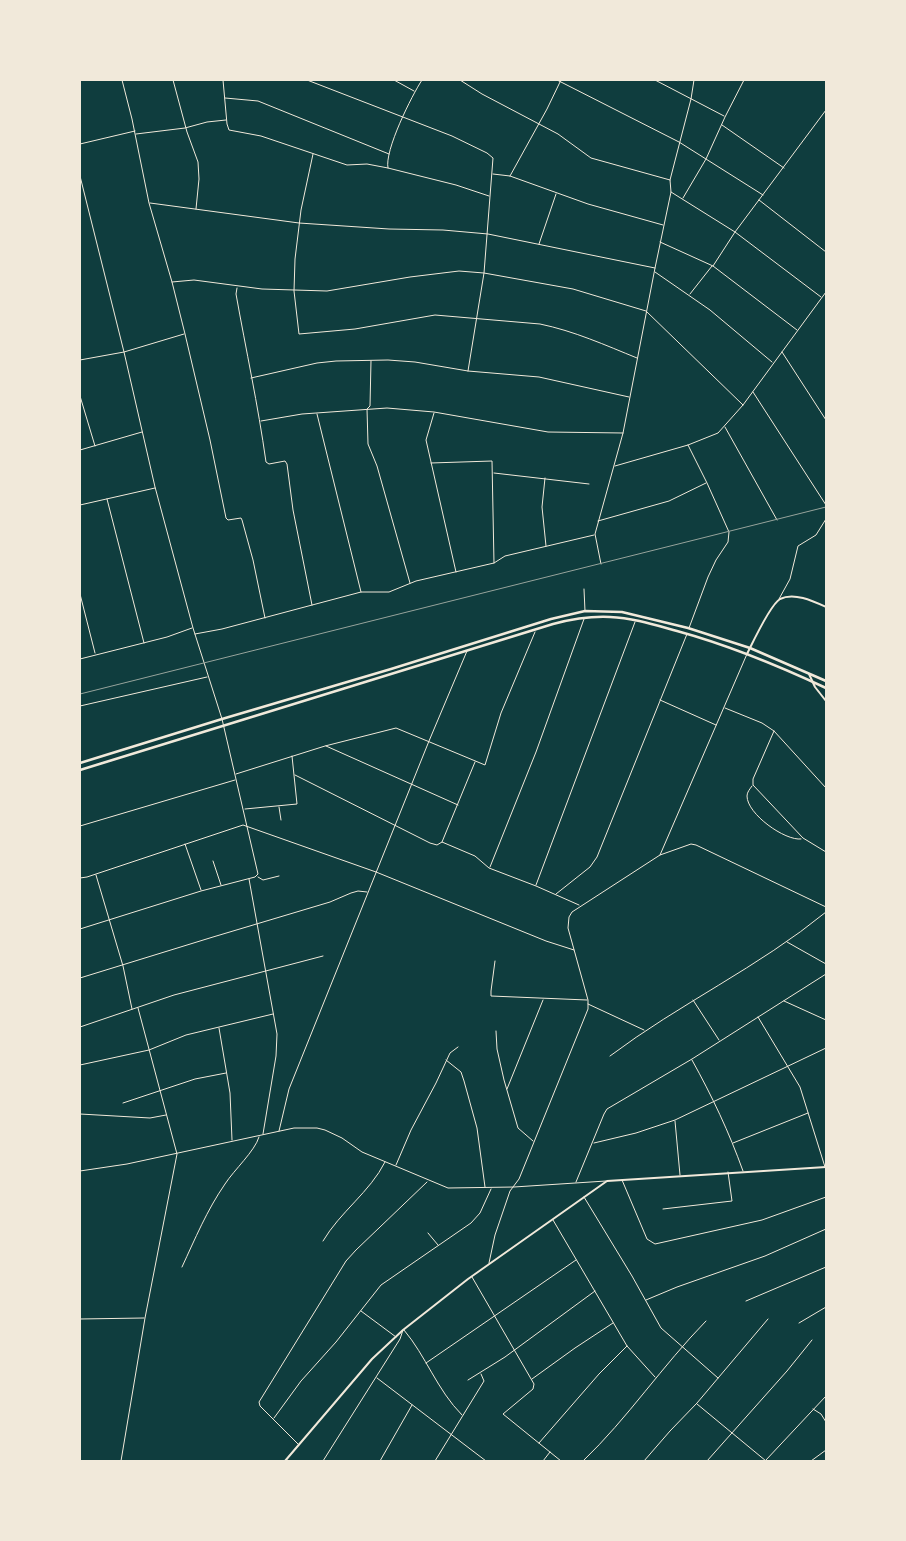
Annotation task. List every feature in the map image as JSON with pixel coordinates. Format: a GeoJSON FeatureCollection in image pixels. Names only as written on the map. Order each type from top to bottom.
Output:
{"type":"FeatureCollection","features":[{"type":"Feature","properties":{"kind":"highway"},"geometry":{"type":"LineString","coordinates":[[80,763],[551,619],[585,611],[622,612],[688,628],[750,648],[826,681]]}},
{"type":"Feature","properties":{"kind":"highway"},"geometry":{"type":"LineString","coordinates":[[80,770],[553,624],[584,618],[609,617],[636,620],[687,634],[747,654],[826,688]]}},
{"type":"Feature","properties":{"kind":"highway"},"geometry":{"type":"LineString","coordinates":[[551,619],[553,624]]}},
{"type":"Feature","properties":{"kind":"main road"},"geometry":{"type":"LineString","coordinates":[[747,654],[772,608],[779,599],[787,597],[799,598],[826,607]]}},
{"type":"Feature","properties":{"kind":"main road"},"geometry":{"type":"LineString","coordinates":[[808,674],[826,701]]}},
{"type":"Feature","properties":{"kind":"main road"},"geometry":{"type":"LineString","coordinates":[[285,1461],[372,1360],[403,1330],[472,1276],[607,1180],[826,1167]]}},
{"type":"Feature","properties":{"kind":"street"},"geometry":{"type":"LineString","coordinates":[[122,80],[136,134],[149,203],[185,334],[226,518],[228,520],[240,518],[242,520],[253,560],[265,618]]}},
{"type":"Feature","properties":{"kind":"street"},"geometry":{"type":"LineString","coordinates":[[173,80],[185,128],[199,166],[196,210]]}},
{"type":"Feature","properties":{"kind":"street"},"geometry":{"type":"LineString","coordinates":[[223,80],[226,98],[226,120],[229,130],[261,136],[347,165],[366,164],[388,168],[456,185],[490,196]]}},
{"type":"Feature","properties":{"kind":"street"},"geometry":{"type":"LineString","coordinates":[[307,80],[452,136],[490,155],[493,160],[484,273],[468,371]]}},
{"type":"Feature","properties":{"kind":"street"},"geometry":{"type":"LineString","coordinates":[[394,80],[414,91]]}},
{"type":"Feature","properties":{"kind":"street"},"geometry":{"type":"LineString","coordinates":[[388,168],[387,161],[402,117],[414,91],[422,80]]}},
{"type":"Feature","properties":{"kind":"street"},"geometry":{"type":"LineString","coordinates":[[460,80],[482,94],[568,140],[591,158],[670,180]]}},
{"type":"Feature","properties":{"kind":"street"},"geometry":{"type":"LineString","coordinates":[[557,80],[680,142],[763,195]]}},
{"type":"Feature","properties":{"kind":"street"},"geometry":{"type":"LineString","coordinates":[[655,80],[725,117]]}},
{"type":"Feature","properties":{"kind":"street"},"geometry":{"type":"LineString","coordinates":[[601,564],[595,534],[623,433],[654,268],[671,192],[670,180],[691,99],[694,80]]}},
{"type":"Feature","properties":{"kind":"street"},"geometry":{"type":"LineString","coordinates":[[683,199],[706,159],[744,80]]}},
{"type":"Feature","properties":{"kind":"street"},"geometry":{"type":"LineString","coordinates":[[510,176],[560,81]]}},
{"type":"Feature","properties":{"kind":"street"},"geometry":{"type":"LineString","coordinates":[[226,98],[258,101],[389,154]]}},
{"type":"Feature","properties":{"kind":"street"},"geometry":{"type":"LineString","coordinates":[[690,294],[826,110]]}},
{"type":"Feature","properties":{"kind":"street"},"geometry":{"type":"LineString","coordinates":[[136,134],[185,128],[207,122],[226,120]]}},
{"type":"Feature","properties":{"kind":"street"},"geometry":{"type":"LineString","coordinates":[[722,124],[784,168]]}},
{"type":"Feature","properties":{"kind":"street"},"geometry":{"type":"LineString","coordinates":[[80,144],[135,131]]}},
{"type":"Feature","properties":{"kind":"street"},"geometry":{"type":"LineString","coordinates":[[312,154],[299,224],[295,259],[294,291],[300,335],[355,329],[425,316],[448,315],[554,326],[637,358]]}},
{"type":"Feature","properties":{"kind":"street"},"geometry":{"type":"LineString","coordinates":[[492,174],[510,176],[604,210],[663,225]]}},
{"type":"Feature","properties":{"kind":"street"},"geometry":{"type":"LineString","coordinates":[[80,176],[124,352],[155,488],[193,628],[224,725],[258,871],[257,876]]}},
{"type":"Feature","properties":{"kind":"street"},"geometry":{"type":"LineString","coordinates":[[671,192],[735,232],[821,298]]}},
{"type":"Feature","properties":{"kind":"street"},"geometry":{"type":"LineString","coordinates":[[538,245],[557,193]]}},
{"type":"Feature","properties":{"kind":"street"},"geometry":{"type":"LineString","coordinates":[[759,200],[826,252]]}},
{"type":"Feature","properties":{"kind":"street"},"geometry":{"type":"LineString","coordinates":[[149,203],[299,224],[443,230],[488,234],[654,268]]}},
{"type":"Feature","properties":{"kind":"street"},"geometry":{"type":"LineString","coordinates":[[660,242],[712,266],[797,331]]}},
{"type":"Feature","properties":{"kind":"street"},"geometry":{"type":"LineString","coordinates":[[172,282],[194,280],[294,291],[327,291],[452,271],[484,273],[573,289],[646,311],[743,405]]}},
{"type":"Feature","properties":{"kind":"street"},"geometry":{"type":"LineString","coordinates":[[654,271],[690,294],[773,363]]}},
{"type":"Feature","properties":{"kind":"street"},"geometry":{"type":"LineString","coordinates":[[237,286],[236,294],[267,463],[285,461],[287,465],[293,510],[312,606]]}},
{"type":"Feature","properties":{"kind":"street"},"geometry":{"type":"LineString","coordinates":[[615,466],[718,433],[743,405],[826,292]]}},
{"type":"Feature","properties":{"kind":"street"},"geometry":{"type":"LineString","coordinates":[[80,360],[124,352],[185,334]]}},
{"type":"Feature","properties":{"kind":"street"},"geometry":{"type":"LineString","coordinates":[[782,352],[826,420]]}},
{"type":"Feature","properties":{"kind":"street"},"geometry":{"type":"LineString","coordinates":[[251,378],[317,363],[371,360],[415,362],[468,371],[539,377],[629,397]]}},
{"type":"Feature","properties":{"kind":"street"},"geometry":{"type":"LineString","coordinates":[[371,360],[370,406],[367,409],[368,444],[377,466],[410,583]]}},
{"type":"Feature","properties":{"kind":"street"},"geometry":{"type":"LineString","coordinates":[[753,391],[826,505]]}},
{"type":"Feature","properties":{"kind":"street"},"geometry":{"type":"LineString","coordinates":[[80,396],[95,446]]}},
{"type":"Feature","properties":{"kind":"street"},"geometry":{"type":"LineString","coordinates":[[260,420],[302,414],[388,408],[434,412],[548,432],[623,433]]}},
{"type":"Feature","properties":{"kind":"street"},"geometry":{"type":"LineString","coordinates":[[434,412],[426,440],[456,572]]}},
{"type":"Feature","properties":{"kind":"street"},"geometry":{"type":"LineString","coordinates":[[316,414],[360,592]]}},
{"type":"Feature","properties":{"kind":"street"},"geometry":{"type":"LineString","coordinates":[[725,426],[777,520]]}},
{"type":"Feature","properties":{"kind":"street"},"geometry":{"type":"LineString","coordinates":[[80,450],[142,432]]}},
{"type":"Feature","properties":{"kind":"street"},"geometry":{"type":"LineString","coordinates":[[688,444],[707,483],[728,532],[729,539],[708,577],[688,628]]}},
{"type":"Feature","properties":{"kind":"street"},"geometry":{"type":"LineString","coordinates":[[430,463],[492,461],[494,563]]}},
{"type":"Feature","properties":{"kind":"street"},"geometry":{"type":"LineString","coordinates":[[493,472],[589,484]]}},
{"type":"Feature","properties":{"kind":"street"},"geometry":{"type":"LineString","coordinates":[[545,478],[542,507],[546,547]]}},
{"type":"Feature","properties":{"kind":"street"},"geometry":{"type":"LineString","coordinates":[[598,521],[669,502],[707,483]]}},
{"type":"Feature","properties":{"kind":"street"},"geometry":{"type":"LineString","coordinates":[[80,505],[155,488]]}},
{"type":"Feature","properties":{"kind":"street"},"geometry":{"type":"LineString","coordinates":[[107,499],[144,643]]}},
{"type":"Feature","properties":{"kind":"street"},"geometry":{"type":"LineString","coordinates":[[779,599],[790,580],[798,546],[816,535],[826,519]]}},
{"type":"Feature","properties":{"kind":"street"},"geometry":{"type":"LineString","coordinates":[[195,634],[222,629],[360,592],[389,592],[410,583],[494,563],[505,556],[595,534]]}},
{"type":"Feature","properties":{"kind":"street"},"geometry":{"type":"LineString","coordinates":[[584,590],[585,611]]}},
{"type":"Feature","properties":{"kind":"street"},"geometry":{"type":"LineString","coordinates":[[80,594],[96,655]]}},
{"type":"Feature","properties":{"kind":"street"},"geometry":{"type":"LineString","coordinates":[[490,868],[536,752],[584,618]]}},
{"type":"Feature","properties":{"kind":"street"},"geometry":{"type":"LineString","coordinates":[[536,886],[636,620]]}},
{"type":"Feature","properties":{"kind":"street"},"geometry":{"type":"LineString","coordinates":[[80,659],[144,643],[193,628]]}},
{"type":"Feature","properties":{"kind":"street"},"geometry":{"type":"LineString","coordinates":[[235,774],[325,746],[396,728],[429,740],[484,765],[500,713],[536,630]]}},
{"type":"Feature","properties":{"kind":"street"},"geometry":{"type":"LineString","coordinates":[[555,894],[590,867],[597,857],[687,634]]}},
{"type":"Feature","properties":{"kind":"street"},"geometry":{"type":"LineString","coordinates":[[278,1132],[289,1089],[429,740],[467,651]]}},
{"type":"Feature","properties":{"kind":"street"},"geometry":{"type":"LineString","coordinates":[[660,855],[747,654]]}},
{"type":"Feature","properties":{"kind":"street"},"geometry":{"type":"LineString","coordinates":[[80,706],[208,677]]}},
{"type":"Feature","properties":{"kind":"street"},"geometry":{"type":"LineString","coordinates":[[660,700],[717,725]]}},
{"type":"Feature","properties":{"kind":"street"},"geometry":{"type":"LineString","coordinates":[[724,708],[762,723],[774,731],[826,788]]}},
{"type":"Feature","properties":{"kind":"street"},"geometry":{"type":"LineString","coordinates":[[774,731],[747,793],[748,801],[762,821],[782,834],[796,839],[803,838]]}},
{"type":"Feature","properties":{"kind":"street"},"geometry":{"type":"LineString","coordinates":[[325,746],[458,805]]}},
{"type":"Feature","properties":{"kind":"street"},"geometry":{"type":"LineString","coordinates":[[244,810],[297,804],[292,756]]}},
{"type":"Feature","properties":{"kind":"street"},"geometry":{"type":"LineString","coordinates":[[295,775],[433,844],[439,845],[442,842],[476,761]]}},
{"type":"Feature","properties":{"kind":"street"},"geometry":{"type":"LineString","coordinates":[[80,826],[236,780]]}},
{"type":"Feature","properties":{"kind":"street"},"geometry":{"type":"LineString","coordinates":[[752,785],[803,838],[826,852]]}},
{"type":"Feature","properties":{"kind":"street"},"geometry":{"type":"LineString","coordinates":[[279,806],[281,820]]}},
{"type":"Feature","properties":{"kind":"street"},"geometry":{"type":"LineString","coordinates":[[80,878],[239,825],[376,872],[574,951]]}},
{"type":"Feature","properties":{"kind":"street"},"geometry":{"type":"LineString","coordinates":[[442,842],[475,856],[490,868],[580,906]]}},
{"type":"Feature","properties":{"kind":"street"},"geometry":{"type":"LineString","coordinates":[[185,843],[202,891]]}},
{"type":"Feature","properties":{"kind":"street"},"geometry":{"type":"LineString","coordinates":[[488,1265],[498,1226],[510,1192],[519,1179],[588,1004],[568,923],[572,912],[660,855],[686,846],[696,845],[826,907]]}},
{"type":"Feature","properties":{"kind":"street"},"geometry":{"type":"LineString","coordinates":[[213,861],[222,886]]}},
{"type":"Feature","properties":{"kind":"street"},"geometry":{"type":"LineString","coordinates":[[96,874],[123,966],[132,1010]]}},
{"type":"Feature","properties":{"kind":"street"},"geometry":{"type":"LineString","coordinates":[[80,929],[249,878],[257,876],[263,880],[279,876]]}},
{"type":"Feature","properties":{"kind":"street"},"geometry":{"type":"LineString","coordinates":[[249,878],[274,1014],[277,1049],[263,1135]]}},
{"type":"Feature","properties":{"kind":"street"},"geometry":{"type":"LineString","coordinates":[[80,978],[123,966],[213,936],[330,902],[350,893],[358,891],[368,892]]}},
{"type":"Feature","properties":{"kind":"street"},"geometry":{"type":"LineString","coordinates":[[610,1056],[644,1030],[786,942],[826,912]]}},
{"type":"Feature","properties":{"kind":"street"},"geometry":{"type":"LineString","coordinates":[[786,942],[826,964]]}},
{"type":"Feature","properties":{"kind":"street"},"geometry":{"type":"LineString","coordinates":[[80,1027],[174,995],[323,956]]}},
{"type":"Feature","properties":{"kind":"street"},"geometry":{"type":"LineString","coordinates":[[495,962],[492,996],[588,1000]]}},
{"type":"Feature","properties":{"kind":"street"},"geometry":{"type":"LineString","coordinates":[[576,1182],[604,1114],[608,1109],[692,1059],[826,974]]}},
{"type":"Feature","properties":{"kind":"street"},"geometry":{"type":"LineString","coordinates":[[507,1090],[543,998]]}},
{"type":"Feature","properties":{"kind":"street"},"geometry":{"type":"LineString","coordinates":[[694,1000],[720,1041]]}},
{"type":"Feature","properties":{"kind":"street"},"geometry":{"type":"LineString","coordinates":[[784,1001],[826,1020]]}},
{"type":"Feature","properties":{"kind":"street"},"geometry":{"type":"LineString","coordinates":[[588,1004],[644,1030]]}},
{"type":"Feature","properties":{"kind":"street"},"geometry":{"type":"LineString","coordinates":[[121,1461],[145,1318],[177,1154],[138,1008]]}},
{"type":"Feature","properties":{"kind":"street"},"geometry":{"type":"LineString","coordinates":[[80,1065],[149,1050],[183,1036],[274,1014]]}},
{"type":"Feature","properties":{"kind":"street"},"geometry":{"type":"LineString","coordinates":[[757,1017],[800,1087],[826,1167]]}},
{"type":"Feature","properties":{"kind":"street"},"geometry":{"type":"LineString","coordinates":[[219,1027],[231,1101],[232,1141]]}},
{"type":"Feature","properties":{"kind":"street"},"geometry":{"type":"LineString","coordinates":[[496,1031],[497,1049],[518,1128],[533,1142]]}},
{"type":"Feature","properties":{"kind":"street"},"geometry":{"type":"LineString","coordinates":[[396,1166],[411,1130],[446,1060],[450,1053],[458,1047]]}},
{"type":"Feature","properties":{"kind":"street"},"geometry":{"type":"LineString","coordinates":[[593,1143],[636,1133],[675,1120],[826,1048]]}},
{"type":"Feature","properties":{"kind":"street"},"geometry":{"type":"LineString","coordinates":[[692,1059],[715,1101],[733,1143],[742,1171]]}},
{"type":"Feature","properties":{"kind":"street"},"geometry":{"type":"LineString","coordinates":[[446,1060],[461,1072],[477,1128],[485,1188]]}},
{"type":"Feature","properties":{"kind":"street"},"geometry":{"type":"LineString","coordinates":[[123,1103],[161,1092],[195,1079],[227,1073]]}},
{"type":"Feature","properties":{"kind":"street"},"geometry":{"type":"LineString","coordinates":[[733,1143],[809,1113]]}},
{"type":"Feature","properties":{"kind":"street"},"geometry":{"type":"LineString","coordinates":[[80,1114],[150,1118],[166,1115]]}},
{"type":"Feature","properties":{"kind":"street"},"geometry":{"type":"LineString","coordinates":[[675,1120],[680,1175]]}},
{"type":"Feature","properties":{"kind":"street"},"geometry":{"type":"LineString","coordinates":[[80,1171],[177,1154],[294,1128],[319,1128],[342,1138],[362,1152],[448,1188],[514,1187],[607,1180]]}},
{"type":"Feature","properties":{"kind":"street"},"geometry":{"type":"LineString","coordinates":[[182,1267],[204,1217],[242,1160],[257,1145],[259,1136]]}},
{"type":"Feature","properties":{"kind":"street"},"geometry":{"type":"LineString","coordinates":[[323,1241],[332,1226],[376,1177],[384,1162]]}},
{"type":"Feature","properties":{"kind":"street"},"geometry":{"type":"LineString","coordinates":[[663,1209],[732,1201],[728,1172]]}},
{"type":"Feature","properties":{"kind":"street"},"geometry":{"type":"LineString","coordinates":[[299,1444],[260,1406],[259,1402],[324,1298],[340,1268],[428,1180]]}},
{"type":"Feature","properties":{"kind":"street"},"geometry":{"type":"LineString","coordinates":[[622,1180],[647,1239],[655,1244],[762,1220],[826,1197]]}},
{"type":"Feature","properties":{"kind":"street"},"geometry":{"type":"LineString","coordinates":[[273,1419],[301,1381],[336,1342],[381,1285],[477,1217],[487,1200],[491,1188]]}},
{"type":"Feature","properties":{"kind":"street"},"geometry":{"type":"LineString","coordinates":[[584,1197],[663,1330],[718,1378]]}},
{"type":"Feature","properties":{"kind":"street"},"geometry":{"type":"LineString","coordinates":[[553,1219],[627,1346],[655,1377]]}},
{"type":"Feature","properties":{"kind":"street"},"geometry":{"type":"LineString","coordinates":[[646,1300],[765,1256],[826,1229]]}},
{"type":"Feature","properties":{"kind":"street"},"geometry":{"type":"LineString","coordinates":[[428,1233],[438,1246]]}},
{"type":"Feature","properties":{"kind":"street"},"geometry":{"type":"LineString","coordinates":[[426,1363],[577,1259]]}},
{"type":"Feature","properties":{"kind":"street"},"geometry":{"type":"LineString","coordinates":[[746,1301],[826,1267]]}},
{"type":"Feature","properties":{"kind":"street"},"geometry":{"type":"LineString","coordinates":[[472,1276],[534,1384],[533,1389],[503,1414],[561,1461]]}},
{"type":"Feature","properties":{"kind":"street"},"geometry":{"type":"LineString","coordinates":[[468,1380],[514,1351],[596,1291]]}},
{"type":"Feature","properties":{"kind":"street"},"geometry":{"type":"LineString","coordinates":[[799,1323],[826,1307]]}},
{"type":"Feature","properties":{"kind":"street"},"geometry":{"type":"LineString","coordinates":[[360,1311],[396,1337]]}},
{"type":"Feature","properties":{"kind":"street"},"geometry":{"type":"LineString","coordinates":[[80,1319],[145,1318]]}},
{"type":"Feature","properties":{"kind":"street"},"geometry":{"type":"LineString","coordinates":[[644,1461],[697,1403],[768,1319]]}},
{"type":"Feature","properties":{"kind":"street"},"geometry":{"type":"LineString","coordinates":[[531,1380],[614,1322]]}},
{"type":"Feature","properties":{"kind":"street"},"geometry":{"type":"LineString","coordinates":[[583,1461],[610,1435],[655,1377],[706,1322]]}},
{"type":"Feature","properties":{"kind":"street"},"geometry":{"type":"LineString","coordinates":[[403,1330],[447,1398],[462,1415]]}},
{"type":"Feature","properties":{"kind":"street"},"geometry":{"type":"LineString","coordinates":[[323,1461],[400,1340],[403,1330]]}},
{"type":"Feature","properties":{"kind":"street"},"geometry":{"type":"LineString","coordinates":[[707,1461],[812,1340]]}},
{"type":"Feature","properties":{"kind":"street"},"geometry":{"type":"LineString","coordinates":[[539,1443],[599,1374],[627,1346]]}},
{"type":"Feature","properties":{"kind":"street"},"geometry":{"type":"LineString","coordinates":[[435,1461],[484,1381],[483,1375],[480,1373]]}},
{"type":"Feature","properties":{"kind":"street"},"geometry":{"type":"LineString","coordinates":[[376,1377],[486,1461]]}},
{"type":"Feature","properties":{"kind":"street"},"geometry":{"type":"LineString","coordinates":[[697,1403],[766,1461],[826,1396]]}},
{"type":"Feature","properties":{"kind":"street"},"geometry":{"type":"LineString","coordinates":[[380,1461],[413,1404]]}},
{"type":"Feature","properties":{"kind":"street"},"geometry":{"type":"LineString","coordinates":[[813,1409],[821,1414],[826,1422]]}},
{"type":"Feature","properties":{"kind":"street"},"geometry":{"type":"LineString","coordinates":[[812,1461],[826,1450]]}},
{"type":"Feature","properties":{"kind":"street"},"geometry":{"type":"LineString","coordinates":[[543,1461],[550,1452]]}},
{"type":"Feature","properties":{"kind":"street"},"geometry":{"type":"LineString","coordinates":[[325,1458],[329,1461]]}},
{"type":"Feature","properties":{"kind":"railway"},"geometry":{"type":"LineString","coordinates":[[80,694],[826,507]]}}]}
